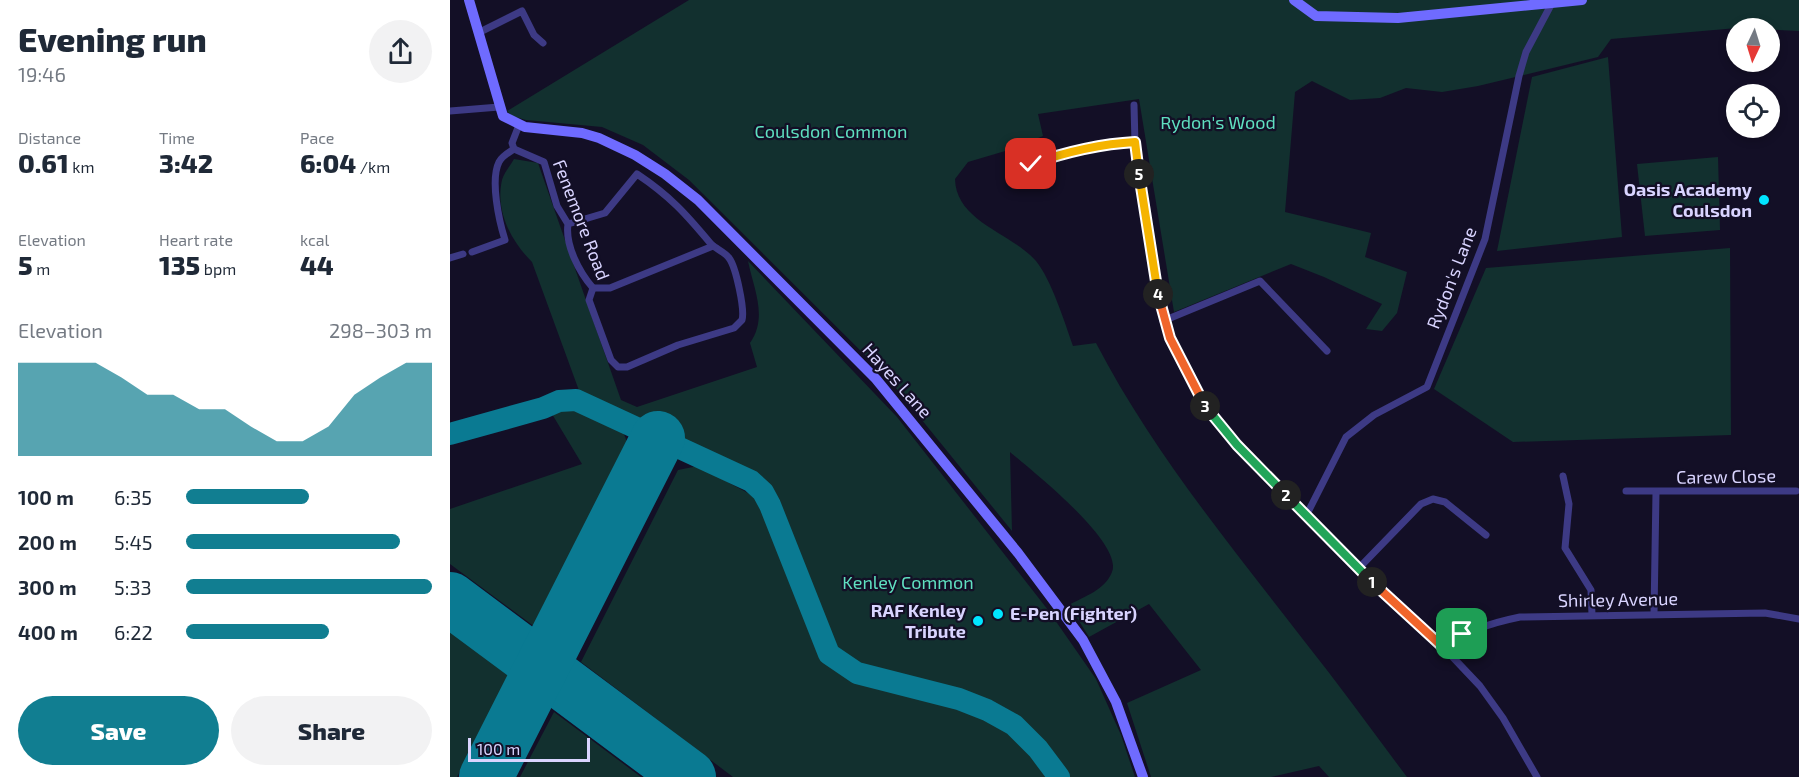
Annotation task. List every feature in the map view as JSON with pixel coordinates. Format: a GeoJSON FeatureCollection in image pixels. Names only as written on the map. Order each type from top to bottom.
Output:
{"type":"FeatureCollection","features":[{"type":"Feature","properties":{"kind":"street"},"geometry":{"type":"LineString","coordinates":[[469,0],[480,32],[499,106],[503,116],[519,125],[512,143],[514,149],[500,160],[497,168],[497,216],[505,240],[472,252]]}},
{"type":"Feature","properties":{"kind":"street"},"geometry":{"type":"LineString","coordinates":[[1294,0],[1316,16],[1343,18],[1398,18],[1459,14],[1582,0]]}},
{"type":"Feature","properties":{"kind":"street","name":"Rydon's Lane"},"geometry":{"type":"LineString","coordinates":[[1306,516],[1346,437],[1374,415],[1427,387],[1485,239],[1526,52],[1552,3]]}},
{"type":"Feature","properties":{"kind":"street"},"geometry":{"type":"LineString","coordinates":[[480,32],[522,11],[534,35],[543,43]]}},
{"type":"Feature","properties":{"kind":"street"},"geometry":{"type":"LineString","coordinates":[[1134,105],[1135,142],[1163,321],[1189,379],[1209,413],[1358,569],[1445,649],[1486,694],[1537,777]]}},
{"type":"Feature","properties":{"kind":"street"},"geometry":{"type":"LineString","coordinates":[[450,111],[499,106]]}},
{"type":"Feature","properties":{"kind":"street","name":"Hayes Lane"},"geometry":{"type":"LineString","coordinates":[[519,125],[582,133],[599,138],[635,155],[664,174],[698,200],[876,379],[1018,553],[1083,640],[1116,702],[1143,777]]}},
{"type":"Feature","properties":{"kind":"street"},"geometry":{"type":"LineString","coordinates":[[1031,164],[1071,150],[1103,144],[1135,142]]}},
{"type":"Feature","properties":{"kind":"street","name":"Fenemore Road"},"geometry":{"type":"LineString","coordinates":[[514,149],[544,162],[557,206],[568,224],[567,234],[582,275],[593,288],[588,300],[611,360],[618,367],[627,367],[678,345],[734,328],[742,320],[742,299],[736,286],[735,271],[729,256],[713,246]]}},
{"type":"Feature","properties":{"kind":"street"},"geometry":{"type":"LineString","coordinates":[[568,224],[606,213],[637,174],[662,191],[689,215],[713,246],[610,288],[593,288]]}},
{"type":"Feature","properties":{"kind":"street"},"geometry":{"type":"LineString","coordinates":[[450,258],[463,254]]}},
{"type":"Feature","properties":{"kind":"street"},"geometry":{"type":"LineString","coordinates":[[1163,321],[1260,281],[1327,351]]}},
{"type":"Feature","properties":{"kind":"street"},"geometry":{"type":"LineString","coordinates":[[1563,476],[1569,504],[1565,548],[1591,590],[1592,615]]}},
{"type":"Feature","properties":{"kind":"street","name":"Carew Close"},"geometry":{"type":"LineString","coordinates":[[1626,491],[1796,491]]}},
{"type":"Feature","properties":{"kind":"street","name":"Carew Close"},"geometry":{"type":"LineString","coordinates":[[1654,614],[1656,492]]}},
{"type":"Feature","properties":{"kind":"street"},"geometry":{"type":"LineString","coordinates":[[1358,569],[1421,504],[1433,499],[1445,502],[1485,535]]}},
{"type":"Feature","properties":{"kind":"street","name":"Shirley Avenue"},"geometry":{"type":"LineString","coordinates":[[1445,649],[1462,634],[1484,625],[1520,617],[1766,613],[1799,619]]}},
{"type":"Feature","properties":{"kind":"green space","name":"Coulsdon Common"},"geometry":{"type":"Polygon","coordinates":[[[689,0],[1799,0],[1799,31],[1780,30],[1780,18],[1726,18],[1726,29],[1611,39],[1598,57],[1478,86],[1442,92],[1406,88],[1380,98],[1350,100],[1312,81],[1295,92],[1285,212],[1371,233],[1365,257],[1407,272],[1397,313],[1382,331],[1366,329],[1382,304],[1291,264],[1174,312],[1139,99],[1038,114],[1043,136],[1012,149],[968,162],[955,179],[958,194],[965,206],[987,226],[1026,251],[1036,261],[1052,290],[1073,346],[1096,343],[1118,383],[1167,460],[1407,777],[1329,777],[1319,766],[1271,777],[1151,777],[1127,703],[1201,670],[1149,604],[1089,637],[1069,605],[1094,592],[1105,583],[1112,572],[1112,559],[1091,526],[1055,490],[1010,452],[1012,531],[887,377],[689,180],[643,145],[602,127],[526,120],[512,116],[507,111],[689,0]]]}},
{"type":"Feature","properties":{"kind":"green space"},"geometry":{"type":"Polygon","coordinates":[[[1608,57],[1622,237],[1497,251],[1532,77],[1608,57]]]}},
{"type":"Feature","properties":{"kind":"green space"},"geometry":{"type":"Polygon","coordinates":[[[1718,157],[1720,230],[1645,236],[1637,164],[1718,157]]]}},
{"type":"Feature","properties":{"kind":"green space","name":"Kenley Common"},"geometry":{"type":"Polygon","coordinates":[[[514,159],[538,163],[621,400],[637,407],[757,367],[750,343],[758,323],[759,313],[748,261],[897,417],[1048,610],[1096,679],[1121,735],[1135,777],[1064,777],[1042,746],[1017,722],[989,704],[960,693],[860,668],[832,648],[768,490],[753,477],[581,396],[532,262],[517,245],[506,225],[500,192],[502,180],[514,159]]]}},
{"type":"Feature","properties":{"kind":"green space"},"geometry":{"type":"Polygon","coordinates":[[[1730,248],[1731,435],[1513,442],[1434,389],[1486,268],[1730,248]]]}},
{"type":"Feature","properties":{"kind":"green space"},"geometry":{"type":"Polygon","coordinates":[[[573,406],[616,425],[626,439],[627,449],[535,627],[450,564],[450,509],[582,464],[552,414],[573,406]]]}},
{"type":"Feature","properties":{"kind":"green space"},"geometry":{"type":"Polygon","coordinates":[[[698,466],[757,498],[820,657],[855,681],[977,713],[1006,728],[1028,748],[1052,777],[733,777],[581,662],[678,470],[698,466]]]}},
{"type":"Feature","properties":{"kind":"green space"},"geometry":{"type":"Polygon","coordinates":[[[450,631],[509,676],[457,777],[450,777],[450,631]]]}},
{"type":"Feature","properties":{"kind":"green space"},"geometry":{"type":"Polygon","coordinates":[[[554,712],[641,777],[520,777],[554,712]]]}},
{"type":"Feature","properties":{"kind":"taxiway"},"geometry":{"type":"LineString","coordinates":[[450,434],[543,408],[559,401],[576,400],[751,481],[763,492],[770,505],[829,654],[857,673],[959,699],[987,710],[1014,725],[1038,749],[1059,777]]}},
{"type":"Feature","properties":{"kind":"runway"},"geometry":{"type":"LineString","coordinates":[[486,777],[658,438]]}},
{"type":"Feature","properties":{"kind":"runway"},"geometry":{"type":"LineString","coordinates":[[450,599],[689,777]]}},
{"type":"Feature","properties":{"kind":"place","name":"Oasis Academy Coulsdon"},"geometry":{"type":"Point","coordinates":[1764,200]}},
{"type":"Feature","properties":{"kind":"place","name":"E-Pen (Fighter)"},"geometry":{"type":"Point","coordinates":[998,614]}},
{"type":"Feature","properties":{"kind":"place","name":"RAF Kenley Tribute"},"geometry":{"type":"Point","coordinates":[978,621]}},
{"type":"Feature","properties":{"kind":"route"},"geometry":{"type":"LineString","coordinates":[[1031,164],[1071,150],[1103,144],[1135,142],[1163,321],[1189,379],[1209,413],[1237,445],[1358,569],[1445,649],[1462,634]]}},
{"type":"Feature","properties":{"kind":"park label","name":"Rydon's Wood"},"geometry":{"type":"Point","coordinates":[1218,123]}}]}
